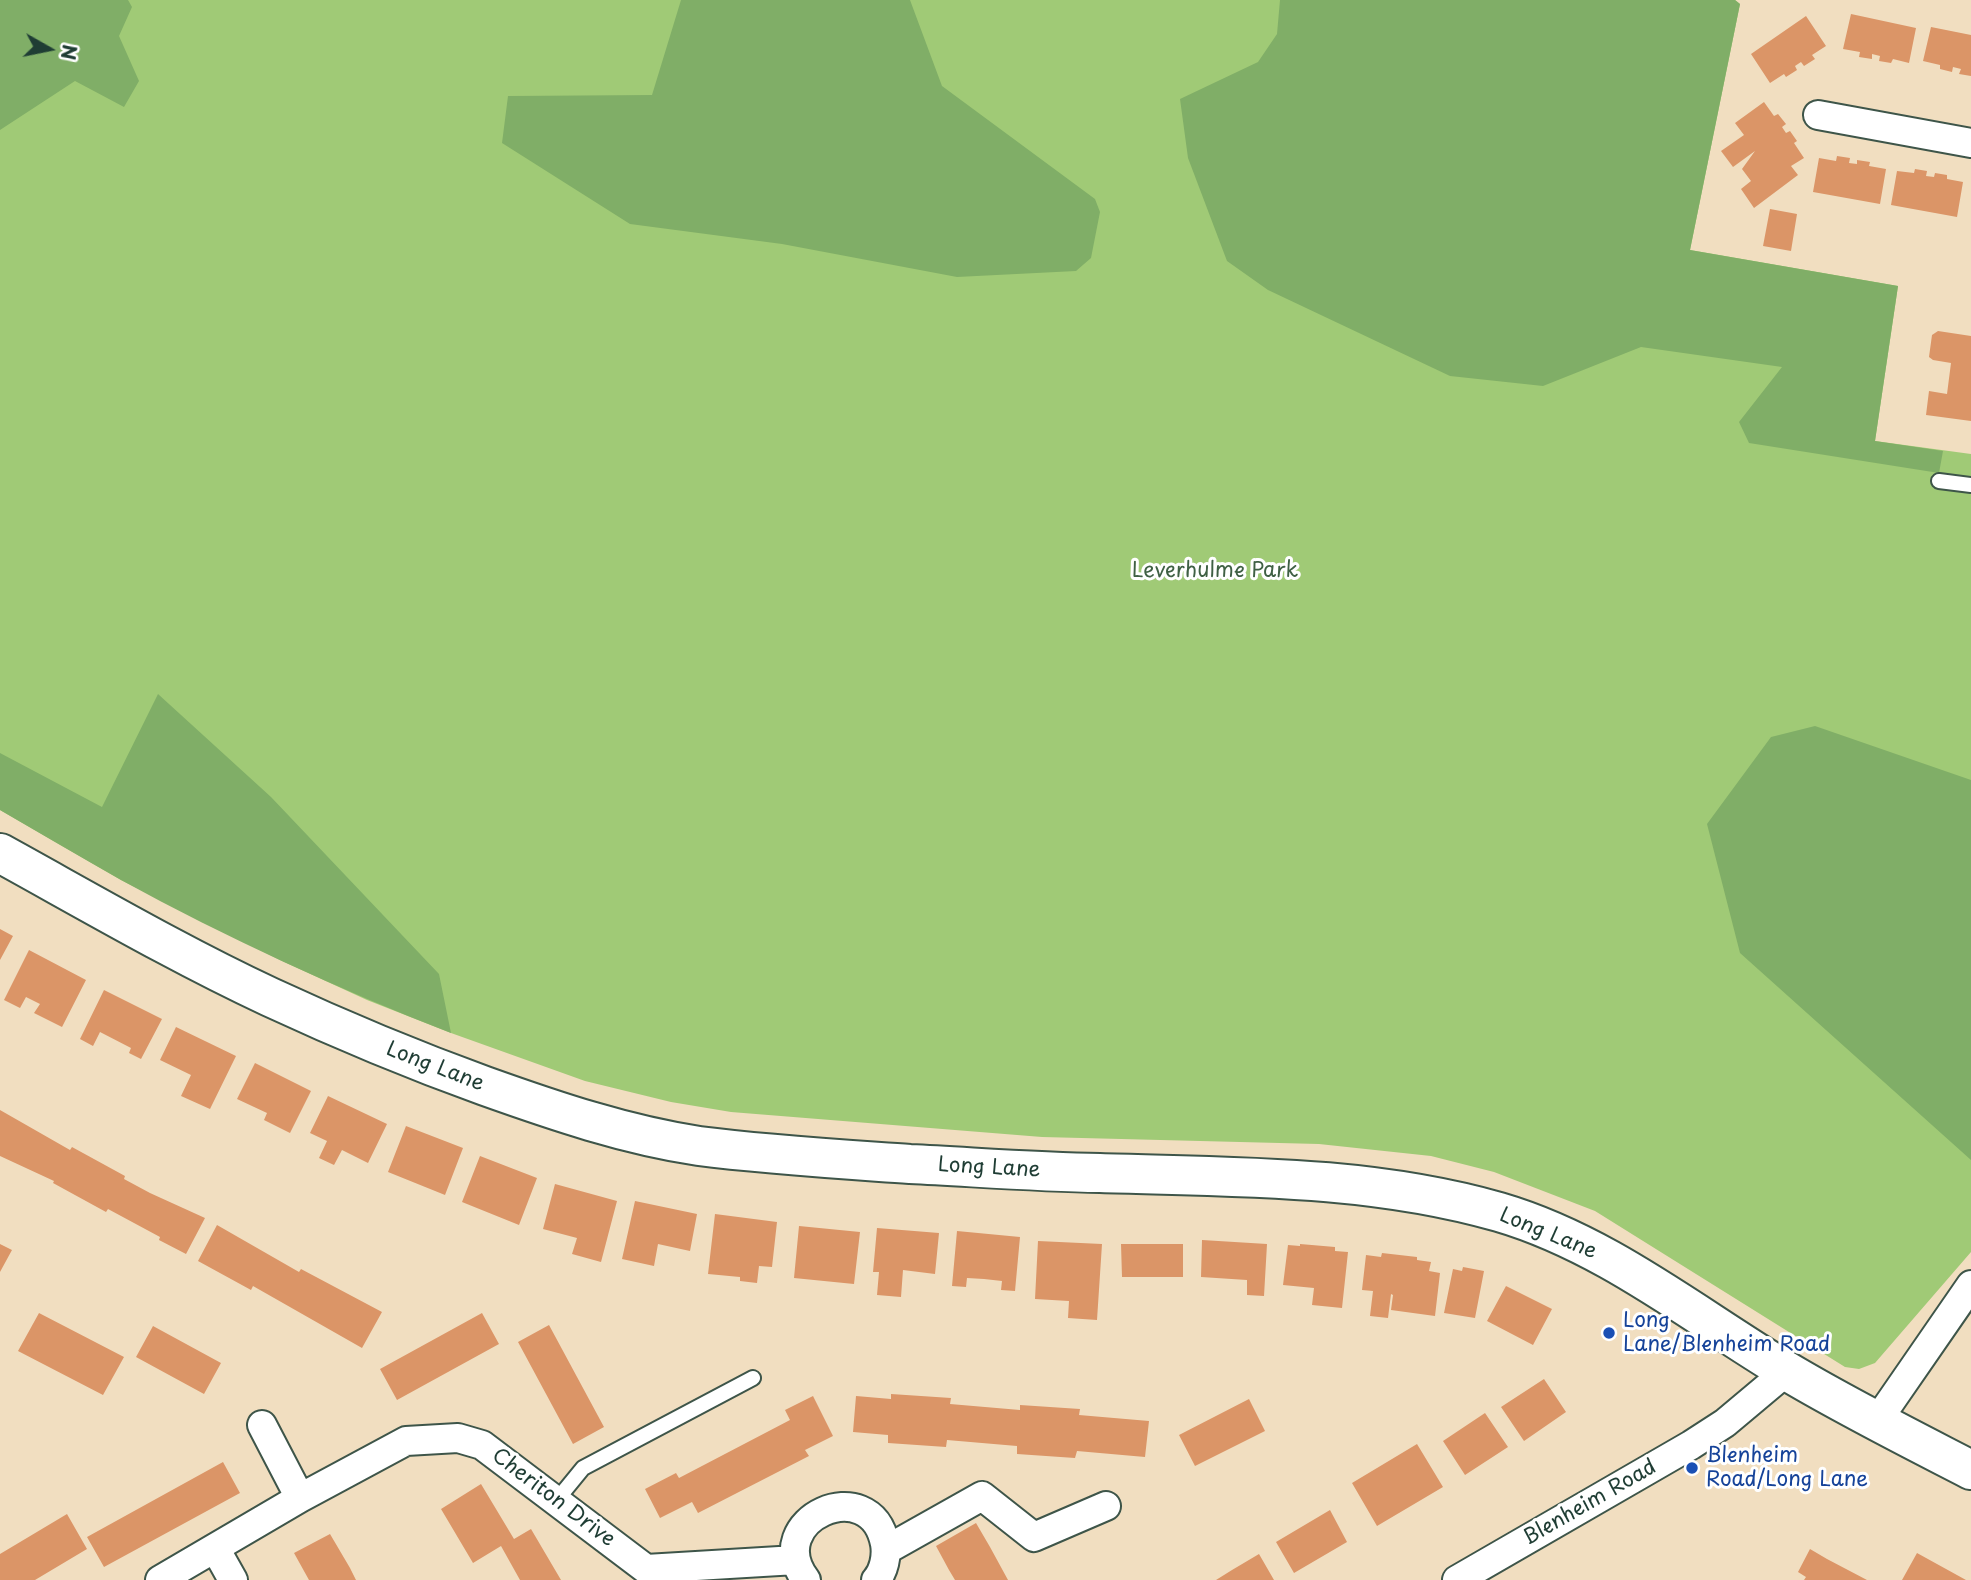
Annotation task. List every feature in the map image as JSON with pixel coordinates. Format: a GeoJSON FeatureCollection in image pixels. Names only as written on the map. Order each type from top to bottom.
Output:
{"type":"FeatureCollection","features":[{"type":"Feature","properties":{"kind":"street"},"geometry":{"type":"LineString","coordinates":[[1818,116],[1971,143]]}},
{"type":"Feature","properties":{"kind":"street","name":"Long Lane"},"geometry":{"type":"LineString","coordinates":[[0,853],[182,953],[267,996],[375,1044],[460,1077],[537,1105],[601,1124],[695,1145],[799,1157],[1048,1172],[1272,1179],[1375,1188],[1444,1198],[1502,1213],[1601,1254],[1787,1371],[1877,1422],[1971,1470]]}},
{"type":"Feature","properties":{"kind":"street"},"geometry":{"type":"LineString","coordinates":[[1877,1422],[1971,1284]]}},
{"type":"Feature","properties":{"kind":"street","name":"Blenheim Road"},"geometry":{"type":"LineString","coordinates":[[1457,1580],[1702,1438],[1725,1423],[1787,1371]]}},
{"type":"Feature","properties":{"kind":"street"},"geometry":{"type":"LineString","coordinates":[[262,1425],[300,1497]]}},
{"type":"Feature","properties":{"kind":"street","name":"Cheriton Drive"},"geometry":{"type":"LineString","coordinates":[[160,1580],[300,1497],[406,1441],[458,1438],[482,1445],[556,1500],[645,1574],[801,1570],[795,1551],[806,1522],[823,1510],[838,1506],[858,1510],[872,1518],[883,1534],[886,1550]]}},
{"type":"Feature","properties":{"kind":"street"},"geometry":{"type":"LineString","coordinates":[[876,1580],[885,1562],[886,1550],[982,1496],[1034,1537],[1106,1506]]}},
{"type":"Feature","properties":{"kind":"street"},"geometry":{"type":"LineString","coordinates":[[215,1548],[233,1580]]}},
{"type":"Feature","properties":{"kind":"lane"},"geometry":{"type":"LineString","coordinates":[[1939,481],[1971,485]]}},
{"type":"Feature","properties":{"kind":"lane"},"geometry":{"type":"LineString","coordinates":[[556,1500],[583,1468],[753,1378]]}},
{"type":"Feature","properties":{"kind":"green space","name":"Leverhulme Park"},"geometry":{"type":"Polygon","coordinates":[[[0,0],[1735,0],[1740,4],[1690,250],[1898,286],[1875,441],[1971,454],[1971,1252],[1875,1363],[1859,1369],[1845,1367],[1595,1211],[1494,1172],[1431,1156],[1319,1144],[1042,1137],[731,1112],[671,1102],[585,1081],[367,1000],[280,960],[121,880],[0,810],[0,0]]]}},
{"type":"Feature","properties":{"kind":"green space"},"geometry":{"type":"Polygon","coordinates":[[[0,0],[128,0],[132,7],[119,36],[139,81],[124,107],[75,81],[0,130],[0,0]]]}},
{"type":"Feature","properties":{"kind":"green space"},"geometry":{"type":"Polygon","coordinates":[[[681,0],[910,0],[942,86],[1095,199],[1100,212],[1091,258],[1076,271],[957,277],[782,244],[630,224],[502,143],[508,96],[652,95],[681,0]]]}},
{"type":"Feature","properties":{"kind":"green space"},"geometry":{"type":"Polygon","coordinates":[[[1280,0],[1735,0],[1740,4],[1690,250],[1898,286],[1875,441],[1943,451],[1939,473],[1749,443],[1739,422],[1782,367],[1641,347],[1543,386],[1450,376],[1268,290],[1227,261],[1188,158],[1180,99],[1258,62],[1277,34],[1280,0]]]}},
{"type":"Feature","properties":{"kind":"green space"},"geometry":{"type":"Polygon","coordinates":[[[158,694],[271,797],[439,974],[451,1033],[325,981],[201,922],[121,880],[0,810],[0,753],[102,807],[158,694]]]}},
{"type":"Feature","properties":{"kind":"green space"},"geometry":{"type":"Polygon","coordinates":[[[1815,726],[1971,780],[1971,1160],[1740,953],[1707,824],[1771,737],[1815,726]]]}},
{"type":"Feature","properties":{"kind":"building"},"geometry":{"type":"Polygon","coordinates":[[[1851,14],[1916,28],[1909,63],[1893,59],[1891,63],[1879,61],[1880,56],[1872,54],[1872,59],[1859,57],[1860,52],[1843,49],[1851,14]]]}},
{"type":"Feature","properties":{"kind":"building"},"geometry":{"type":"Polygon","coordinates":[[[1806,16],[1826,46],[1812,55],[1815,59],[1804,66],[1801,62],[1795,66],[1797,70],[1770,83],[1751,54],[1806,16]]]}},
{"type":"Feature","properties":{"kind":"building"},"geometry":{"type":"Polygon","coordinates":[[[1931,27],[1971,35],[1971,76],[1959,74],[1961,69],[1953,67],[1952,72],[1940,69],[1940,65],[1923,61],[1931,27]]]}},
{"type":"Feature","properties":{"kind":"building"},"geometry":{"type":"Polygon","coordinates":[[[1764,102],[1774,116],[1778,114],[1786,124],[1782,127],[1786,133],[1790,131],[1804,158],[1791,166],[1798,175],[1754,208],[1741,189],[1751,181],[1742,169],[1755,151],[1733,167],[1721,151],[1744,135],[1735,123],[1764,102]]]}},
{"type":"Feature","properties":{"kind":"building"},"geometry":{"type":"Polygon","coordinates":[[[1837,156],[1850,158],[1849,163],[1857,164],[1857,160],[1870,162],[1869,166],[1886,169],[1880,204],[1813,192],[1819,158],[1836,161],[1837,156]]]}},
{"type":"Feature","properties":{"kind":"building"},"geometry":{"type":"Polygon","coordinates":[[[1915,169],[1927,171],[1926,176],[1934,177],[1935,173],[1963,182],[1957,217],[1891,205],[1897,171],[1914,173],[1915,169]]]}},
{"type":"Feature","properties":{"kind":"building"},"geometry":{"type":"Polygon","coordinates":[[[1770,209],[1797,214],[1791,251],[1763,246],[1770,209]]]}},
{"type":"Feature","properties":{"kind":"building"},"geometry":{"type":"Polygon","coordinates":[[[1938,331],[1971,336],[1971,421],[1926,415],[1929,391],[1947,394],[1951,363],[1929,357],[1932,335],[1938,331]]]}},
{"type":"Feature","properties":{"kind":"building"},"geometry":{"type":"Polygon","coordinates":[[[0,929],[13,936],[0,960],[0,929]]]}},
{"type":"Feature","properties":{"kind":"building"},"geometry":{"type":"Polygon","coordinates":[[[29,950],[86,980],[62,1027],[34,1013],[40,1004],[26,997],[20,1008],[4,1000],[29,950]]]}},
{"type":"Feature","properties":{"kind":"building"},"geometry":{"type":"Polygon","coordinates":[[[104,990],[162,1019],[141,1059],[129,1053],[131,1048],[100,1032],[93,1046],[80,1039],[104,990]]]}},
{"type":"Feature","properties":{"kind":"building"},"geometry":{"type":"Polygon","coordinates":[[[176,1027],[236,1056],[210,1109],[181,1096],[191,1075],[160,1060],[176,1027]]]}},
{"type":"Feature","properties":{"kind":"building"},"geometry":{"type":"Polygon","coordinates":[[[255,1063],[311,1091],[290,1133],[264,1120],[267,1113],[237,1099],[255,1063]]]}},
{"type":"Feature","properties":{"kind":"building"},"geometry":{"type":"Polygon","coordinates":[[[328,1096],[387,1124],[368,1163],[342,1150],[334,1165],[319,1158],[327,1141],[310,1133],[328,1096]]]}},
{"type":"Feature","properties":{"kind":"building"},"geometry":{"type":"Polygon","coordinates":[[[0,1110],[70,1150],[72,1147],[125,1176],[124,1179],[150,1193],[205,1218],[186,1254],[108,1209],[106,1212],[53,1183],[54,1181],[0,1156],[0,1110]]]}},
{"type":"Feature","properties":{"kind":"building"},"geometry":{"type":"Polygon","coordinates":[[[406,1126],[463,1148],[445,1195],[388,1172],[406,1126]]]}},
{"type":"Feature","properties":{"kind":"building"},"geometry":{"type":"Polygon","coordinates":[[[480,1156],[537,1178],[519,1225],[462,1202],[480,1156]]]}},
{"type":"Feature","properties":{"kind":"building"},"geometry":{"type":"Polygon","coordinates":[[[555,1184],[617,1201],[601,1262],[572,1254],[577,1238],[543,1229],[555,1184]]]}},
{"type":"Feature","properties":{"kind":"building"},"geometry":{"type":"Polygon","coordinates":[[[635,1201],[697,1214],[690,1251],[658,1244],[654,1266],[622,1259],[635,1201]]]}},
{"type":"Feature","properties":{"kind":"building"},"geometry":{"type":"Polygon","coordinates":[[[715,1214],[777,1222],[772,1267],[759,1266],[757,1283],[740,1281],[740,1277],[708,1274],[715,1214]]]}},
{"type":"Feature","properties":{"kind":"building"},"geometry":{"type":"Polygon","coordinates":[[[217,1225],[299,1272],[301,1269],[382,1312],[362,1348],[253,1286],[251,1290],[198,1261],[217,1225]]]}},
{"type":"Feature","properties":{"kind":"building"},"geometry":{"type":"Polygon","coordinates":[[[799,1226],[860,1232],[854,1284],[794,1278],[799,1226]]]}},
{"type":"Feature","properties":{"kind":"building"},"geometry":{"type":"Polygon","coordinates":[[[877,1228],[939,1233],[935,1274],[903,1270],[901,1297],[877,1295],[879,1272],[873,1272],[877,1228]]]}},
{"type":"Feature","properties":{"kind":"building"},"geometry":{"type":"Polygon","coordinates":[[[957,1231],[1020,1237],[1015,1291],[1001,1290],[1002,1281],[984,1279],[967,1278],[966,1287],[952,1286],[957,1231]]]}},
{"type":"Feature","properties":{"kind":"building"},"geometry":{"type":"Polygon","coordinates":[[[1202,1240],[1267,1244],[1264,1296],[1247,1295],[1247,1280],[1201,1277],[1202,1240]]]}},
{"type":"Feature","properties":{"kind":"building"},"geometry":{"type":"Polygon","coordinates":[[[1038,1241],[1102,1244],[1097,1320],[1068,1318],[1069,1301],[1035,1299],[1038,1241]]]}},
{"type":"Feature","properties":{"kind":"building"},"geometry":{"type":"Polygon","coordinates":[[[0,1244],[12,1250],[0,1272],[0,1244]]]}},
{"type":"Feature","properties":{"kind":"building"},"geometry":{"type":"Polygon","coordinates":[[[1121,1244],[1183,1244],[1183,1277],[1122,1277],[1121,1244]]]}},
{"type":"Feature","properties":{"kind":"building"},"geometry":{"type":"Polygon","coordinates":[[[1288,1245],[1335,1247],[1335,1251],[1348,1252],[1342,1308],[1312,1305],[1314,1288],[1283,1285],[1288,1245]]]}},
{"type":"Feature","properties":{"kind":"building"},"geometry":{"type":"Polygon","coordinates":[[[1382,1253],[1417,1257],[1417,1260],[1431,1262],[1429,1271],[1440,1273],[1435,1316],[1391,1310],[1391,1294],[1388,1318],[1370,1316],[1373,1291],[1362,1290],[1366,1255],[1381,1257],[1382,1253]]]}},
{"type":"Feature","properties":{"kind":"building"},"geometry":{"type":"Polygon","coordinates":[[[1463,1267],[1484,1271],[1475,1318],[1444,1313],[1453,1269],[1462,1271],[1463,1267]]]}},
{"type":"Feature","properties":{"kind":"building"},"geometry":{"type":"Polygon","coordinates":[[[1506,1286],[1552,1309],[1533,1345],[1487,1321],[1506,1286]]]}},
{"type":"Feature","properties":{"kind":"building"},"geometry":{"type":"Polygon","coordinates":[[[39,1313],[124,1357],[103,1395],[18,1351],[39,1313]]]}},
{"type":"Feature","properties":{"kind":"building"},"geometry":{"type":"Polygon","coordinates":[[[482,1313],[499,1344],[397,1400],[380,1369],[482,1313]]]}},
{"type":"Feature","properties":{"kind":"building"},"geometry":{"type":"Polygon","coordinates":[[[549,1325],[604,1427],[573,1444],[518,1342],[549,1325]]]}},
{"type":"Feature","properties":{"kind":"building"},"geometry":{"type":"Polygon","coordinates":[[[153,1326],[221,1363],[204,1394],[136,1357],[153,1326]]]}},
{"type":"Feature","properties":{"kind":"building"},"geometry":{"type":"Polygon","coordinates":[[[1544,1379],[1566,1412],[1524,1441],[1501,1407],[1544,1379]]]}},
{"type":"Feature","properties":{"kind":"building"},"geometry":{"type":"Polygon","coordinates":[[[891,1394],[951,1398],[950,1404],[1020,1410],[1020,1405],[1080,1409],[1079,1415],[1149,1421],[1145,1457],[1077,1451],[1075,1458],[1017,1454],[1017,1446],[947,1440],[946,1447],[888,1443],[888,1435],[853,1432],[856,1396],[891,1399],[891,1394]]]}},
{"type":"Feature","properties":{"kind":"building"},"geometry":{"type":"Polygon","coordinates":[[[813,1396],[833,1436],[805,1450],[809,1456],[698,1513],[692,1502],[660,1518],[645,1489],[676,1473],[679,1478],[790,1420],[785,1410],[813,1396]]]}},
{"type":"Feature","properties":{"kind":"building"},"geometry":{"type":"Polygon","coordinates":[[[1249,1399],[1265,1431],[1195,1466],[1179,1435],[1249,1399]]]}},
{"type":"Feature","properties":{"kind":"building"},"geometry":{"type":"Polygon","coordinates":[[[1485,1413],[1508,1447],[1465,1475],[1443,1441],[1485,1413]]]}},
{"type":"Feature","properties":{"kind":"building"},"geometry":{"type":"Polygon","coordinates":[[[1417,1444],[1443,1487],[1377,1526],[1352,1483],[1417,1444]]]}},
{"type":"Feature","properties":{"kind":"building"},"geometry":{"type":"Polygon","coordinates":[[[223,1462],[240,1493],[104,1567],[87,1537],[223,1462]]]}},
{"type":"Feature","properties":{"kind":"building"},"geometry":{"type":"Polygon","coordinates":[[[481,1484],[514,1539],[531,1529],[561,1580],[520,1580],[501,1546],[473,1563],[441,1509],[481,1484]]]}},
{"type":"Feature","properties":{"kind":"building"},"geometry":{"type":"Polygon","coordinates":[[[1330,1510],[1347,1542],[1294,1573],[1276,1542],[1330,1510]]]}},
{"type":"Feature","properties":{"kind":"building"},"geometry":{"type":"Polygon","coordinates":[[[67,1514],[87,1549],[35,1580],[0,1580],[0,1554],[67,1514]]]}},
{"type":"Feature","properties":{"kind":"building"},"geometry":{"type":"Polygon","coordinates":[[[976,1523],[1008,1580],[955,1580],[949,1570],[936,1546],[976,1523]]]}},
{"type":"Feature","properties":{"kind":"building"},"geometry":{"type":"Polygon","coordinates":[[[330,1534],[356,1580],[309,1580],[294,1553],[330,1534]]]}},
{"type":"Feature","properties":{"kind":"building"},"geometry":{"type":"Polygon","coordinates":[[[1810,1549],[1867,1580],[1804,1580],[1806,1577],[1798,1572],[1810,1549]]]}},
{"type":"Feature","properties":{"kind":"building"},"geometry":{"type":"Polygon","coordinates":[[[1917,1553],[1966,1580],[1902,1580],[1917,1553]]]}},
{"type":"Feature","properties":{"kind":"building"},"geometry":{"type":"Polygon","coordinates":[[[1259,1554],[1274,1580],[1216,1580],[1232,1570],[1259,1554]]]}},
{"type":"Feature","properties":{"kind":"place","name":"Long Lane/Blenheim Road"},"geometry":{"type":"Point","coordinates":[1609,1333]}},
{"type":"Feature","properties":{"kind":"place","name":"Blenheim Road/Long Lane"},"geometry":{"type":"Point","coordinates":[1692,1468]}}]}
